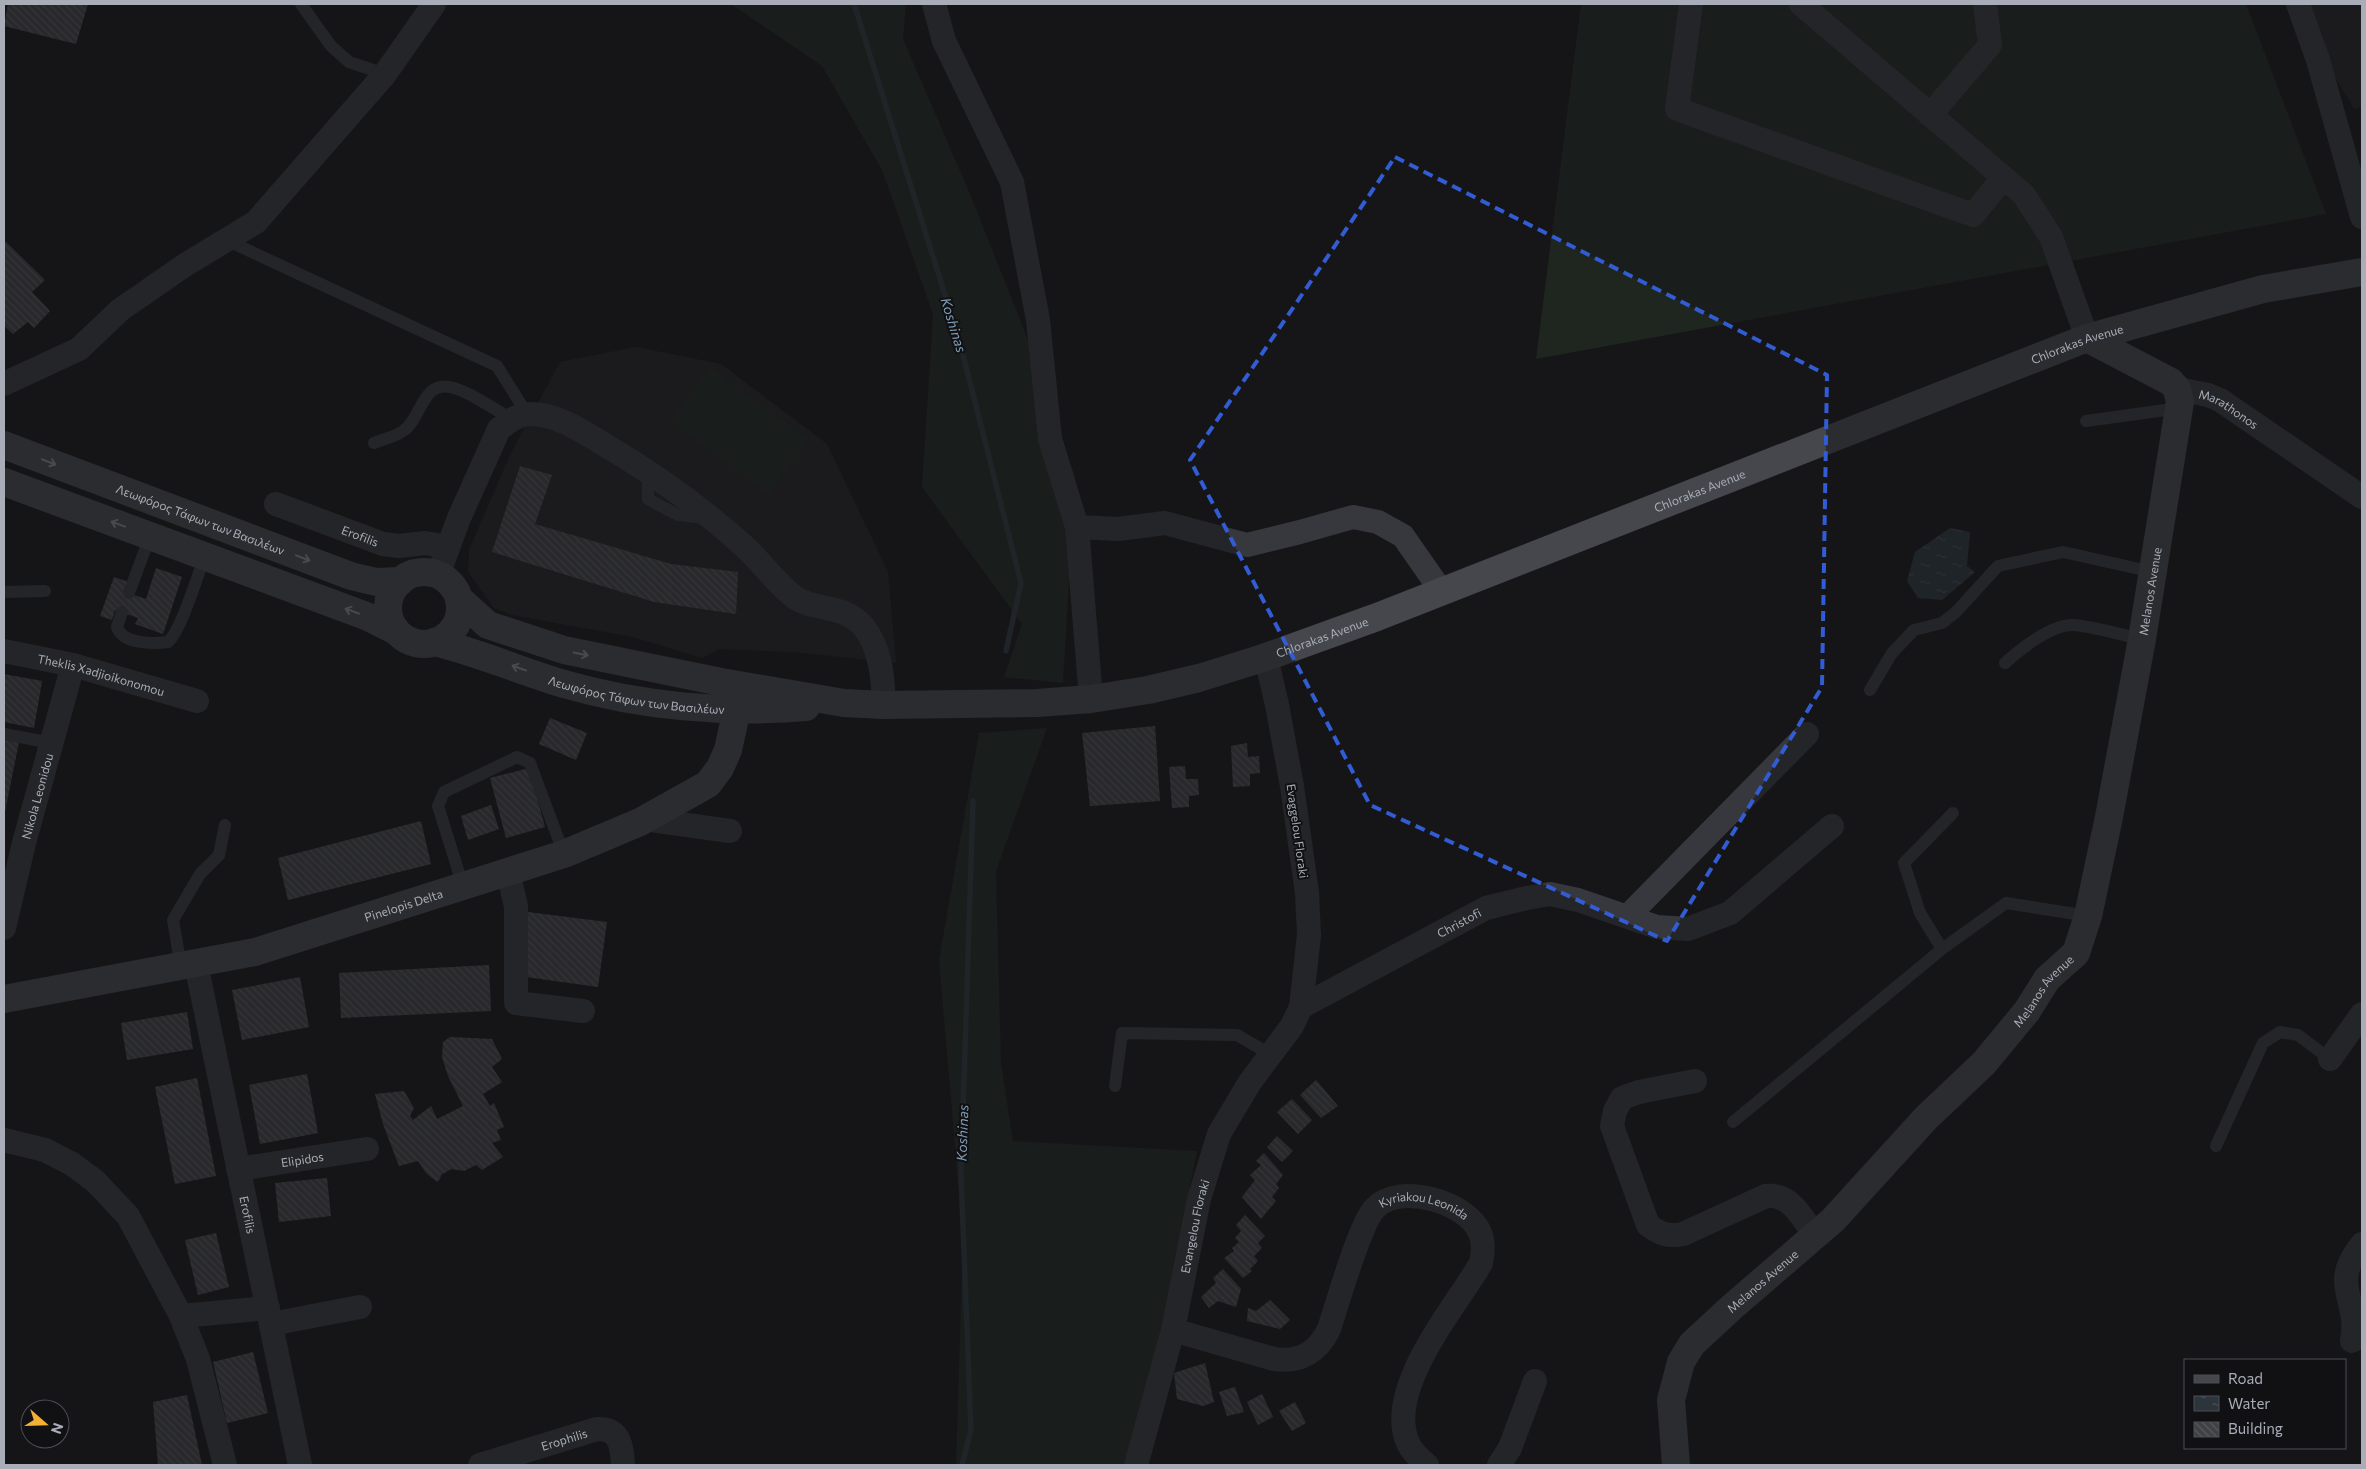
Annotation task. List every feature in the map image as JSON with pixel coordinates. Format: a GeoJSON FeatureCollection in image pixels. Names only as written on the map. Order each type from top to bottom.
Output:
{"type":"FeatureCollection","features":[{"type":"Feature","properties":{"kind":"main road","name":"Chlorakas Avenue"},"geometry":{"type":"LineString","coordinates":[[1037,703],[1091,699],[1148,690],[1199,678],[1266,657],[1442,592],[2087,338],[2263,289],[2362,272]]}},
{"type":"Feature","properties":{"kind":"main road","name":"Marathonos"},"geometry":{"type":"LineString","coordinates":[[2087,338],[2170,382],[2178,399]]}},
{"type":"Feature","properties":{"kind":"main road","name":"Melanos Avenue"},"geometry":{"type":"LineString","coordinates":[[1676,1465],[1671,1400],[1681,1362],[1692,1344],[1833,1220],[1926,1118],[1984,1063],[2007,1037],[2047,979],[2076,953],[2088,916],[2110,817],[2153,572],[2178,399]]}},
{"type":"Feature","properties":{"kind":"main road","name":"Λεωφόρος Τάφων των Βασιλέων"},"geometry":{"type":"LineString","coordinates":[[4,445],[351,576],[376,582],[401,581]]}},
{"type":"Feature","properties":{"kind":"main road"},"geometry":{"type":"LineString","coordinates":[[4,482],[366,616],[413,642],[422,644],[434,642],[451,632],[457,622],[460,611],[459,599],[455,589],[438,575],[420,572],[401,581],[394,589],[388,610],[396,631]]}},
{"type":"Feature","properties":{"kind":"main road","name":"Λεωφόρος Τάφων των Βασιλέων"},"geometry":{"type":"LineString","coordinates":[[459,599],[488,625],[564,650],[721,682],[844,703],[884,705],[1037,703]]}},
{"type":"Feature","properties":{"kind":"main road","name":"Λεωφόρος Τάφων των Βασιλέων"},"geometry":{"type":"LineString","coordinates":[[434,642],[466,650],[564,684],[636,700],[737,709],[786,708],[844,703]]}},
{"type":"Feature","properties":{"kind":"main road","name":"Pinelopis Delta"},"geometry":{"type":"LineString","coordinates":[[4,999],[255,952],[564,854],[644,819],[708,784],[720,768],[728,750],[737,709]]}},
{"type":"Feature","properties":{"kind":"street"},"geometry":{"type":"LineString","coordinates":[[4,384],[79,350],[120,310],[185,265],[256,222],[385,74],[434,4]]}},
{"type":"Feature","properties":{"kind":"street"},"geometry":{"type":"LineString","coordinates":[[1691,4],[1677,109],[1973,215],[2003,178]]}},
{"type":"Feature","properties":{"kind":"street"},"geometry":{"type":"LineString","coordinates":[[1801,4],[2024,195],[2052,237],[2087,338]]}},
{"type":"Feature","properties":{"kind":"street"},"geometry":{"type":"LineString","coordinates":[[1930,116],[1990,45],[1985,4]]}},
{"type":"Feature","properties":{"kind":"street"},"geometry":{"type":"LineString","coordinates":[[2298,4],[2318,60],[2362,217]]}},
{"type":"Feature","properties":{"kind":"street"},"geometry":{"type":"LineString","coordinates":[[936,5],[944,42],[1012,182],[1038,320],[1050,440],[1077,527],[1091,699]]}},
{"type":"Feature","properties":{"kind":"street","name":"Marathonos"},"geometry":{"type":"LineString","coordinates":[[2178,399],[2208,395],[2220,400],[2362,497]]}},
{"type":"Feature","properties":{"kind":"street"},"geometry":{"type":"LineString","coordinates":[[438,575],[492,440],[499,428],[520,417],[548,416],[570,424],[648,470],[712,518],[748,550],[796,598],[806,603],[837,609],[852,616],[863,627],[873,643],[879,659],[883,680],[884,705]]}},
{"type":"Feature","properties":{"kind":"street","name":"Erofilis"},"geometry":{"type":"LineString","coordinates":[[276,504],[383,544],[399,546],[425,543],[448,547]]}},
{"type":"Feature","properties":{"kind":"street"},"geometry":{"type":"LineString","coordinates":[[1077,527],[1118,529],[1165,523],[1247,545],[1353,517],[1378,522],[1403,536],[1442,592]]}},
{"type":"Feature","properties":{"kind":"street","name":"Theklis Xadjioikonomou"},"geometry":{"type":"LineString","coordinates":[[4,651],[73,665],[197,702]]}},
{"type":"Feature","properties":{"kind":"street","name":"Evaggelou Floraki"},"geometry":{"type":"LineString","coordinates":[[1266,657],[1287,759],[1307,893],[1309,935],[1301,1007]]}},
{"type":"Feature","properties":{"kind":"street","name":"Nikola Leonidou"},"geometry":{"type":"LineString","coordinates":[[4,928],[14,842],[52,743],[73,665]]}},
{"type":"Feature","properties":{"kind":"street"},"geometry":{"type":"LineString","coordinates":[[1628,916],[1807,734]]}},
{"type":"Feature","properties":{"kind":"street"},"geometry":{"type":"LineString","coordinates":[[644,819],[730,831]]}},
{"type":"Feature","properties":{"kind":"street","name":"Christofi"},"geometry":{"type":"LineString","coordinates":[[1301,1007],[1486,908],[1550,894],[1578,900],[1657,927],[1688,929],[1730,913],[1832,826]]}},
{"type":"Feature","properties":{"kind":"street"},"geometry":{"type":"LineString","coordinates":[[508,872],[516,906],[516,1003],[583,1011]]}},
{"type":"Feature","properties":{"kind":"street","name":"Erofilis"},"geometry":{"type":"LineString","coordinates":[[189,965],[238,1169],[300,1465]]}},
{"type":"Feature","properties":{"kind":"street","name":"Evangelou Floraki"},"geometry":{"type":"LineString","coordinates":[[1136,1465],[1172,1330],[1199,1199],[1214,1151],[1232,1110],[1270,1054],[1292,1026],[1301,1007]]}},
{"type":"Feature","properties":{"kind":"street"},"geometry":{"type":"LineString","coordinates":[[2330,1059],[2350,1034],[2362,1014]]}},
{"type":"Feature","properties":{"kind":"street"},"geometry":{"type":"LineString","coordinates":[[1695,1081],[1639,1092],[1622,1098],[1615,1111],[1612,1126],[1648,1225],[1659,1233],[1672,1237],[1683,1234],[1766,1196],[1774,1195],[1790,1202],[1816,1236]]}},
{"type":"Feature","properties":{"kind":"street"},"geometry":{"type":"LineString","coordinates":[[4,1140],[45,1150],[72,1164],[94,1181],[128,1216],[181,1316],[198,1359],[225,1465]]}},
{"type":"Feature","properties":{"kind":"street","name":"Elipidos"},"geometry":{"type":"LineString","coordinates":[[238,1169],[367,1149]]}},
{"type":"Feature","properties":{"kind":"street","name":"Kyriakou Leonida"},"geometry":{"type":"LineString","coordinates":[[1172,1330],[1274,1359],[1288,1361],[1310,1354],[1324,1340],[1362,1234],[1373,1209],[1384,1200],[1410,1194],[1428,1198],[1458,1211],[1472,1220],[1480,1232],[1483,1249],[1481,1262],[1428,1345],[1412,1381],[1403,1408],[1404,1426],[1409,1445],[1427,1465]]}},
{"type":"Feature","properties":{"kind":"street"},"geometry":{"type":"LineString","coordinates":[[2352,1341],[2354,1316],[2345,1282],[2346,1270],[2362,1244]]}},
{"type":"Feature","properties":{"kind":"street"},"geometry":{"type":"LineString","coordinates":[[181,1316],[269,1316],[360,1307]]}},
{"type":"Feature","properties":{"kind":"street"},"geometry":{"type":"LineString","coordinates":[[1500,1465],[1510,1448],[1535,1381]]}},
{"type":"Feature","properties":{"kind":"street","name":"Erophilis"},"geometry":{"type":"LineString","coordinates":[[480,1465],[597,1428],[610,1429],[617,1436],[623,1465]]}},
{"type":"Feature","properties":{"kind":"lane"},"geometry":{"type":"LineString","coordinates":[[301,4],[331,46],[349,62],[385,74]]}},
{"type":"Feature","properties":{"kind":"lane"},"geometry":{"type":"LineString","coordinates":[[226,240],[497,366],[520,417]]}},
{"type":"Feature","properties":{"kind":"lane"},"geometry":{"type":"LineString","coordinates":[[374,443],[403,431],[413,419],[428,393],[441,387],[450,387],[520,417]]}},
{"type":"Feature","properties":{"kind":"lane"},"geometry":{"type":"LineString","coordinates":[[2086,421],[2178,399]]}},
{"type":"Feature","properties":{"kind":"lane"},"geometry":{"type":"LineString","coordinates":[[129,593],[150,536]]}},
{"type":"Feature","properties":{"kind":"lane"},"geometry":{"type":"LineString","coordinates":[[1870,690],[1892,653],[1914,630],[1942,623],[1956,612],[1998,566],[2063,552],[2153,572]]}},
{"type":"Feature","properties":{"kind":"lane"},"geometry":{"type":"LineString","coordinates":[[122,612],[117,627],[124,636],[138,642],[168,642],[173,638],[204,556]]}},
{"type":"Feature","properties":{"kind":"lane"},"geometry":{"type":"LineString","coordinates":[[4,592],[45,591]]}},
{"type":"Feature","properties":{"kind":"lane"},"geometry":{"type":"LineString","coordinates":[[2005,663],[2039,636],[2071,624],[2142,639]]}},
{"type":"Feature","properties":{"kind":"lane"},"geometry":{"type":"LineString","coordinates":[[4,734],[52,743]]}},
{"type":"Feature","properties":{"kind":"lane"},"geometry":{"type":"LineString","coordinates":[[463,886],[438,806],[444,792],[517,757],[530,763],[564,854]]}},
{"type":"Feature","properties":{"kind":"lane"},"geometry":{"type":"LineString","coordinates":[[1942,949],[1920,913],[1904,863],[1953,812]]}},
{"type":"Feature","properties":{"kind":"lane"},"geometry":{"type":"LineString","coordinates":[[189,965],[173,920],[200,874],[219,855],[225,825]]}},
{"type":"Feature","properties":{"kind":"lane"},"geometry":{"type":"LineString","coordinates":[[1733,1122],[1942,949],[2006,903],[2088,916]]}},
{"type":"Feature","properties":{"kind":"lane"},"geometry":{"type":"LineString","coordinates":[[2216,1146],[2263,1043],[2280,1032],[2298,1036],[2330,1059]]}},
{"type":"Feature","properties":{"kind":"lane"},"geometry":{"type":"LineString","coordinates":[[1115,1086],[1122,1033],[1237,1035],[1270,1054]]}},
{"type":"Feature","properties":{"kind":"highlighted area"},"geometry":{"type":"Polygon","coordinates":[[[1395,157],[1827,375],[1822,687],[1667,941],[1370,805],[1190,460],[1395,157]]]}},
{"type":"Feature","properties":{"kind":"shaded area"},"geometry":{"type":"Polygon","coordinates":[[[731,4],[906,4],[903,39],[970,194],[1023,327],[1075,477],[1063,683],[1004,677],[1022,624],[922,487],[933,314],[882,170],[822,66],[731,4]]]}},
{"type":"Feature","properties":{"kind":"shaded area"},"geometry":{"type":"Polygon","coordinates":[[[1581,4],[2246,4],[2326,214],[1536,359],[1581,4]]]}},
{"type":"Feature","properties":{"kind":"shaded area"},"geometry":{"type":"Polygon","coordinates":[[[2292,4],[2362,4],[2362,106],[2354,109],[2292,4]]]}},
{"type":"Feature","properties":{"kind":"shaded area"},"geometry":{"type":"Polygon","coordinates":[[[636,347],[721,364],[827,444],[888,572],[896,663],[794,652],[719,649],[702,658],[633,637],[512,615],[494,608],[468,572],[469,550],[510,455],[560,362],[636,347]]]}},
{"type":"Feature","properties":{"kind":"shaded area"},"geometry":{"type":"Polygon","coordinates":[[[710,367],[809,440],[769,495],[670,421],[710,367]]]}},
{"type":"Feature","properties":{"kind":"shaded area"},"geometry":{"type":"Polygon","coordinates":[[[1047,728],[996,871],[1001,1064],[1013,1141],[1197,1151],[1139,1443],[1130,1465],[956,1465],[963,1238],[939,960],[979,733],[1047,728]]]}},
{"type":"Feature","properties":{"kind":"water"},"geometry":{"type":"Polygon","coordinates":[[[1950,528],[1970,532],[1967,566],[1975,572],[1942,600],[1918,598],[1907,581],[1915,552],[1950,528]]]}},
{"type":"Feature","properties":{"kind":"building"},"geometry":{"type":"Polygon","coordinates":[[[8,4],[88,4],[76,44],[4,26],[8,4]]]}},
{"type":"Feature","properties":{"kind":"building"},"geometry":{"type":"Polygon","coordinates":[[[4,240],[45,280],[32,292],[50,311],[34,328],[28,322],[13,334],[4,326],[4,240]]]}},
{"type":"Feature","properties":{"kind":"building"},"geometry":{"type":"Polygon","coordinates":[[[520,466],[552,475],[535,524],[671,564],[738,572],[736,614],[654,602],[492,552],[520,466]]]}},
{"type":"Feature","properties":{"kind":"building"},"geometry":{"type":"Polygon","coordinates":[[[156,568],[182,577],[163,634],[135,624],[138,618],[115,610],[112,620],[100,616],[114,577],[129,582],[125,592],[146,599],[156,568]]]}},
{"type":"Feature","properties":{"kind":"building"},"geometry":{"type":"Polygon","coordinates":[[[4,674],[42,681],[34,728],[4,722],[4,674]]]}},
{"type":"Feature","properties":{"kind":"building"},"geometry":{"type":"Polygon","coordinates":[[[550,718],[587,733],[576,760],[539,744],[550,718]]]}},
{"type":"Feature","properties":{"kind":"building"},"geometry":{"type":"Polygon","coordinates":[[[1155,726],[1160,801],[1090,806],[1082,733],[1155,726]]]}},
{"type":"Feature","properties":{"kind":"building"},"geometry":{"type":"Polygon","coordinates":[[[4,739],[19,742],[5,812],[4,812],[4,739]]]}},
{"type":"Feature","properties":{"kind":"building"},"geometry":{"type":"Polygon","coordinates":[[[1247,743],[1248,757],[1259,756],[1260,773],[1250,774],[1250,786],[1233,787],[1231,746],[1247,743]]]}},
{"type":"Feature","properties":{"kind":"building"},"geometry":{"type":"Polygon","coordinates":[[[1185,766],[1186,779],[1198,779],[1199,795],[1189,796],[1189,807],[1172,808],[1169,767],[1185,766]]]}},
{"type":"Feature","properties":{"kind":"building"},"geometry":{"type":"Polygon","coordinates":[[[529,768],[545,827],[506,838],[490,778],[529,768]]]}},
{"type":"Feature","properties":{"kind":"building"},"geometry":{"type":"Polygon","coordinates":[[[491,805],[499,829],[468,840],[461,816],[491,805]]]}},
{"type":"Feature","properties":{"kind":"building"},"geometry":{"type":"Polygon","coordinates":[[[421,821],[431,864],[288,900],[278,858],[421,821]]]}},
{"type":"Feature","properties":{"kind":"building"},"geometry":{"type":"Polygon","coordinates":[[[528,912],[607,922],[598,987],[519,976],[528,912]]]}},
{"type":"Feature","properties":{"kind":"building"},"geometry":{"type":"Polygon","coordinates":[[[489,965],[491,1011],[341,1018],[339,973],[489,965]]]}},
{"type":"Feature","properties":{"kind":"building"},"geometry":{"type":"Polygon","coordinates":[[[300,977],[309,1027],[242,1040],[232,990],[300,977]]]}},
{"type":"Feature","properties":{"kind":"building"},"geometry":{"type":"Polygon","coordinates":[[[187,1012],[193,1049],[127,1060],[121,1023],[187,1012]]]}},
{"type":"Feature","properties":{"kind":"building"},"geometry":{"type":"Polygon","coordinates":[[[450,1037],[492,1039],[502,1059],[492,1067],[502,1082],[483,1094],[490,1106],[494,1103],[504,1127],[497,1130],[501,1140],[492,1143],[503,1157],[482,1170],[476,1165],[464,1171],[451,1169],[441,1175],[437,1182],[426,1173],[418,1161],[399,1166],[383,1124],[375,1094],[404,1091],[414,1108],[410,1116],[413,1120],[431,1106],[437,1119],[463,1106],[448,1076],[442,1057],[443,1042],[450,1037]]]}},
{"type":"Feature","properties":{"kind":"building"},"geometry":{"type":"Polygon","coordinates":[[[307,1074],[318,1133],[260,1144],[249,1085],[307,1074]]]}},
{"type":"Feature","properties":{"kind":"building"},"geometry":{"type":"Polygon","coordinates":[[[197,1078],[216,1176],[175,1184],[155,1087],[197,1078]]]}},
{"type":"Feature","properties":{"kind":"building"},"geometry":{"type":"Polygon","coordinates":[[[1316,1080],[1338,1106],[1321,1118],[1300,1095],[1316,1080]]]}},
{"type":"Feature","properties":{"kind":"building"},"geometry":{"type":"Polygon","coordinates":[[[1292,1099],[1312,1120],[1298,1134],[1277,1112],[1292,1099]]]}},
{"type":"Feature","properties":{"kind":"building"},"geometry":{"type":"Polygon","coordinates":[[[1277,1136],[1293,1151],[1282,1162],[1267,1147],[1277,1136]]]}},
{"type":"Feature","properties":{"kind":"building"},"geometry":{"type":"Polygon","coordinates":[[[1264,1153],[1283,1175],[1276,1184],[1279,1188],[1272,1197],[1276,1201],[1261,1219],[1242,1197],[1255,1180],[1250,1175],[1261,1165],[1256,1161],[1264,1153]]]}},
{"type":"Feature","properties":{"kind":"building"},"geometry":{"type":"Polygon","coordinates":[[[327,1178],[331,1216],[279,1222],[275,1183],[327,1178]]]}},
{"type":"Feature","properties":{"kind":"building"},"geometry":{"type":"Polygon","coordinates":[[[1245,1215],[1265,1236],[1258,1243],[1262,1248],[1254,1256],[1258,1261],[1250,1269],[1252,1271],[1243,1278],[1224,1258],[1234,1251],[1232,1248],[1239,1242],[1235,1238],[1241,1231],[1236,1225],[1245,1215]]]}},
{"type":"Feature","properties":{"kind":"building"},"geometry":{"type":"Polygon","coordinates":[[[216,1233],[229,1287],[198,1295],[185,1240],[216,1233]]]}},
{"type":"Feature","properties":{"kind":"building"},"geometry":{"type":"Polygon","coordinates":[[[1223,1269],[1241,1289],[1236,1307],[1218,1301],[1209,1308],[1201,1297],[1216,1283],[1213,1278],[1223,1269]]]}},
{"type":"Feature","properties":{"kind":"building"},"geometry":{"type":"Polygon","coordinates":[[[1270,1300],[1290,1320],[1280,1329],[1247,1321],[1248,1308],[1256,1311],[1270,1300]]]}},
{"type":"Feature","properties":{"kind":"building"},"geometry":{"type":"Polygon","coordinates":[[[253,1352],[268,1413],[227,1423],[213,1362],[253,1352]]]}},
{"type":"Feature","properties":{"kind":"building"},"geometry":{"type":"Polygon","coordinates":[[[1205,1363],[1214,1402],[1203,1406],[1177,1399],[1174,1373],[1205,1363]]]}},
{"type":"Feature","properties":{"kind":"building"},"geometry":{"type":"Polygon","coordinates":[[[1235,1387],[1244,1412],[1227,1416],[1219,1392],[1235,1387]]]}},
{"type":"Feature","properties":{"kind":"building"},"geometry":{"type":"Polygon","coordinates":[[[1262,1394],[1273,1417],[1258,1425],[1247,1402],[1262,1394]]]}},
{"type":"Feature","properties":{"kind":"building"},"geometry":{"type":"Polygon","coordinates":[[[187,1395],[202,1465],[158,1465],[153,1402],[187,1395]]]}},
{"type":"Feature","properties":{"kind":"building"},"geometry":{"type":"Polygon","coordinates":[[[1295,1402],[1306,1423],[1292,1431],[1279,1411],[1295,1402]]]}},
{"type":"Feature","properties":{"kind":"waterway","name":"Koshinas"},"geometry":{"type":"LineString","coordinates":[[854,4],[960,343],[1021,583],[1006,651]]}},
{"type":"Feature","properties":{"kind":"waterway","name":"Koshinas"},"geometry":{"type":"LineString","coordinates":[[962,1465],[971,1430],[961,1174],[973,801]]}}]}
